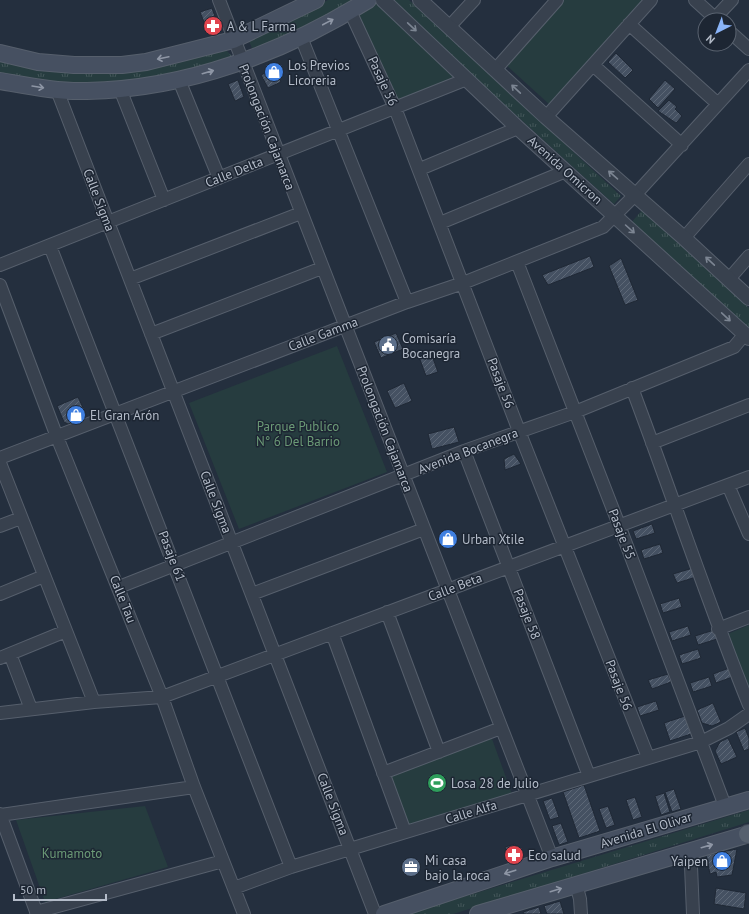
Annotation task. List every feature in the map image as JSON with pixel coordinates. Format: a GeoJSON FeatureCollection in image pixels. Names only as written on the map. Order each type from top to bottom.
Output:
{"type":"FeatureCollection","features":[{"type":"Feature","properties":{"kind":"main road"},"geometry":{"type":"LineString","coordinates":[[0,52],[38,62],[74,65],[122,65],[170,57],[233,40],[316,0]]}},
{"type":"Feature","properties":{"kind":"main road"},"geometry":{"type":"LineString","coordinates":[[0,81],[57,90],[87,91],[120,89],[179,80],[242,62],[301,37],[368,0]]}},
{"type":"Feature","properties":{"kind":"main road","name":"Avenida El Olivar"},"geometry":{"type":"LineString","coordinates":[[384,914],[552,858],[749,800]]}},
{"type":"Feature","properties":{"kind":"main road"},"geometry":{"type":"LineString","coordinates":[[478,914],[687,851],[749,834]]}},
{"type":"Feature","properties":{"kind":"street","name":"Prolongación Cajamarca"},"geometry":{"type":"LineString","coordinates":[[219,0],[233,40],[552,858]]}},
{"type":"Feature","properties":{"kind":"street","name":"Avenida Omicron"},"geometry":{"type":"LineString","coordinates":[[383,0],[518,128],[747,336]]}},
{"type":"Feature","properties":{"kind":"street","name":"Avenida Omicron"},"geometry":{"type":"LineString","coordinates":[[420,0],[546,117],[684,238],[749,298]]}},
{"type":"Feature","properties":{"kind":"street"},"geometry":{"type":"LineString","coordinates":[[449,27],[474,0]]}},
{"type":"Feature","properties":{"kind":"street"},"geometry":{"type":"LineString","coordinates":[[495,70],[558,0]]}},
{"type":"Feature","properties":{"kind":"street"},"geometry":{"type":"LineString","coordinates":[[546,117],[651,0]]}},
{"type":"Feature","properties":{"kind":"street"},"geometry":{"type":"LineString","coordinates":[[695,0],[708,12]]}},
{"type":"Feature","properties":{"kind":"street"},"geometry":{"type":"LineString","coordinates":[[722,12],[732,0]]}},
{"type":"Feature","properties":{"kind":"street","name":"Pasaje 56"},"geometry":{"type":"LineString","coordinates":[[350,10],[395,108],[420,169],[519,431],[648,757]]}},
{"type":"Feature","properties":{"kind":"street"},"geometry":{"type":"LineString","coordinates":[[629,24],[718,104]]}},
{"type":"Feature","properties":{"kind":"street"},"geometry":{"type":"LineString","coordinates":[[301,37],[407,302]]}},
{"type":"Feature","properties":{"kind":"street"},"geometry":{"type":"LineString","coordinates":[[737,38],[749,49]]}},
{"type":"Feature","properties":{"kind":"street"},"geometry":{"type":"LineString","coordinates":[[593,65],[682,145]]}},
{"type":"Feature","properties":{"kind":"street","name":"Calle Gamma"},"geometry":{"type":"LineString","coordinates":[[0,458],[407,302],[464,283],[603,227],[616,216],[749,70]]}},
{"type":"Feature","properties":{"kind":"street","name":"Calle Delta"},"geometry":{"type":"LineString","coordinates":[[0,266],[467,79]]}},
{"type":"Feature","properties":{"kind":"street"},"geometry":{"type":"LineString","coordinates":[[179,80],[219,178]]}},
{"type":"Feature","properties":{"kind":"street"},"geometry":{"type":"LineString","coordinates":[[120,89],[164,200]]}},
{"type":"Feature","properties":{"kind":"street","name":"Calle Sigma"},"geometry":{"type":"LineString","coordinates":[[57,90],[375,914]]}},
{"type":"Feature","properties":{"kind":"street"},"geometry":{"type":"LineString","coordinates":[[420,169],[518,128]]}},
{"type":"Feature","properties":{"kind":"street"},"geometry":{"type":"LineString","coordinates":[[684,238],[749,164]]}},
{"type":"Feature","properties":{"kind":"street"},"geometry":{"type":"LineString","coordinates":[[440,223],[566,170]]}},
{"type":"Feature","properties":{"kind":"street"},"geometry":{"type":"LineString","coordinates":[[130,279],[301,213]]}},
{"type":"Feature","properties":{"kind":"street","name":"Pasaje 61"},"geometry":{"type":"LineString","coordinates":[[50,246],[291,867]]}},
{"type":"Feature","properties":{"kind":"street"},"geometry":{"type":"LineString","coordinates":[[729,279],[749,256]]}},
{"type":"Feature","properties":{"kind":"street","name":"Pasaje 55"},"geometry":{"type":"LineString","coordinates":[[517,262],[619,525],[725,806]]}},
{"type":"Feature","properties":{"kind":"street"},"geometry":{"type":"LineString","coordinates":[[151,334],[322,268]]}},
{"type":"Feature","properties":{"kind":"street","name":"Calle Tau"},"geometry":{"type":"LineString","coordinates":[[0,285],[57,437],[119,587],[162,697],[194,787],[244,914]]}},
{"type":"Feature","properties":{"kind":"street","name":"Avenida Bocanegra"},"geometry":{"type":"LineString","coordinates":[[119,587],[464,451],[575,412],[734,347],[747,336]]}},
{"type":"Feature","properties":{"kind":"street"},"geometry":{"type":"LineString","coordinates":[[632,388],[675,504],[718,629],[749,705]]}},
{"type":"Feature","properties":{"kind":"street"},"geometry":{"type":"LineString","coordinates":[[652,442],[749,405]]}},
{"type":"Feature","properties":{"kind":"street","name":"Pasaje 58"},"geometry":{"type":"LineString","coordinates":[[464,451],[589,776]]}},
{"type":"Feature","properties":{"kind":"street"},"geometry":{"type":"LineString","coordinates":[[0,463],[94,702]]}},
{"type":"Feature","properties":{"kind":"street","name":"Calle Beta"},"geometry":{"type":"LineString","coordinates":[[0,713],[94,702],[162,697],[749,477]]}},
{"type":"Feature","properties":{"kind":"street"},"geometry":{"type":"LineString","coordinates":[[728,485],[749,534]]}},
{"type":"Feature","properties":{"kind":"street"},"geometry":{"type":"LineString","coordinates":[[0,526],[21,518]]}},
{"type":"Feature","properties":{"kind":"street"},"geometry":{"type":"LineString","coordinates":[[252,594],[424,529]]}},
{"type":"Feature","properties":{"kind":"street"},"geometry":{"type":"LineString","coordinates":[[0,594],[44,576]]}},
{"type":"Feature","properties":{"kind":"street"},"geometry":{"type":"LineString","coordinates":[[387,612],[439,752]]}},
{"type":"Feature","properties":{"kind":"street"},"geometry":{"type":"LineString","coordinates":[[718,629],[749,617]]}},
{"type":"Feature","properties":{"kind":"street"},"geometry":{"type":"LineString","coordinates":[[31,710],[5,656],[66,631]]}},
{"type":"Feature","properties":{"kind":"street"},"geometry":{"type":"LineString","coordinates":[[332,633],[405,832]]}},
{"type":"Feature","properties":{"kind":"street","name":"Calle Alfa"},"geometry":{"type":"LineString","coordinates":[[234,888],[291,867],[701,742],[729,728],[749,714]]}},
{"type":"Feature","properties":{"kind":"street"},"geometry":{"type":"LineString","coordinates":[[384,773],[501,728]]}},
{"type":"Feature","properties":{"kind":"street"},"geometry":{"type":"LineString","coordinates":[[194,787],[0,814],[37,913],[224,861]]}},
{"type":"Feature","properties":{"kind":"street"},"geometry":{"type":"LineString","coordinates":[[687,851],[691,866],[692,914]]}},
{"type":"Feature","properties":{"kind":"street"},"geometry":{"type":"LineString","coordinates":[[576,884],[580,899],[581,914]]}},
{"type":"Feature","properties":{"kind":"green space"},"geometry":{"type":"Polygon","coordinates":[[[328,0],[355,0],[254,53],[249,41],[328,0]]]}},
{"type":"Feature","properties":{"kind":"green space"},"geometry":{"type":"Polygon","coordinates":[[[393,0],[409,0],[621,196],[614,204],[391,2],[393,0]]]}},
{"type":"Feature","properties":{"kind":"green space"},"geometry":{"type":"Polygon","coordinates":[[[563,0],[644,0],[550,105],[505,64],[563,0]]]}},
{"type":"Feature","properties":{"kind":"green space"},"geometry":{"type":"Polygon","coordinates":[[[377,2],[453,76],[446,83],[394,104],[354,16],[377,2]]]}},
{"type":"Feature","properties":{"kind":"green space"},"geometry":{"type":"Polygon","coordinates":[[[226,50],[231,55],[230,61],[195,70],[109,86],[68,87],[45,84],[0,74],[0,58],[37,70],[226,50]]]}},
{"type":"Feature","properties":{"kind":"green space"},"geometry":{"type":"Polygon","coordinates":[[[642,210],[749,308],[749,329],[631,223],[642,210]]]}},
{"type":"Feature","properties":{"kind":"green space","name":"Parque Publico N° 6 Del Barrio"},"geometry":{"type":"Polygon","coordinates":[[[337,346],[387,472],[239,529],[189,403],[337,346]]]}},
{"type":"Feature","properties":{"kind":"green space"},"geometry":{"type":"Polygon","coordinates":[[[749,625],[749,701],[723,636],[749,625]]]}},
{"type":"Feature","properties":{"kind":"green space"},"geometry":{"type":"Polygon","coordinates":[[[491,736],[512,794],[407,826],[389,776],[491,736]]]}},
{"type":"Feature","properties":{"kind":"green space","name":"Kumamoto"},"geometry":{"type":"Polygon","coordinates":[[[145,806],[168,867],[45,902],[16,820],[145,806]]]}},
{"type":"Feature","properties":{"kind":"green space"},"geometry":{"type":"Polygon","coordinates":[[[749,810],[749,822],[453,914],[407,914],[749,810]]]}},
{"type":"Feature","properties":{"kind":"building"},"geometry":{"type":"Polygon","coordinates":[[[212,8],[219,28],[208,32],[200,12],[212,8]]]}},
{"type":"Feature","properties":{"kind":"building"},"geometry":{"type":"Polygon","coordinates":[[[616,53],[633,70],[625,78],[608,62],[616,53]]]}},
{"type":"Feature","properties":{"kind":"building"},"geometry":{"type":"Polygon","coordinates":[[[274,68],[281,82],[268,88],[261,75],[274,68]]]}},
{"type":"Feature","properties":{"kind":"building"},"geometry":{"type":"Polygon","coordinates":[[[238,80],[244,97],[235,101],[228,84],[238,80]]]}},
{"type":"Feature","properties":{"kind":"building"},"geometry":{"type":"Polygon","coordinates":[[[665,80],[675,89],[658,108],[649,99],[665,80]]]}},
{"type":"Feature","properties":{"kind":"building"},"geometry":{"type":"Polygon","coordinates":[[[669,100],[677,107],[675,109],[682,116],[676,123],[658,111],[669,100]]]}},
{"type":"Feature","properties":{"kind":"building"},"geometry":{"type":"Polygon","coordinates":[[[590,256],[594,267],[548,285],[542,275],[590,256]]]}},
{"type":"Feature","properties":{"kind":"building"},"geometry":{"type":"Polygon","coordinates":[[[621,258],[638,300],[625,305],[609,266],[621,258]]]}},
{"type":"Feature","properties":{"kind":"building","name":"Comisaría Bocanegra"},"geometry":{"type":"Polygon","coordinates":[[[396,333],[403,349],[381,358],[374,342],[396,333]]]}},
{"type":"Feature","properties":{"kind":"building"},"geometry":{"type":"Polygon","coordinates":[[[431,353],[438,372],[426,376],[419,357],[431,353]]]}},
{"type":"Feature","properties":{"kind":"building"},"geometry":{"type":"Polygon","coordinates":[[[404,383],[412,401],[395,408],[387,391],[404,383]]]}},
{"type":"Feature","properties":{"kind":"building"},"geometry":{"type":"Polygon","coordinates":[[[78,397],[87,416],[68,424],[64,422],[57,406],[78,397]]]}},
{"type":"Feature","properties":{"kind":"building"},"geometry":{"type":"Polygon","coordinates":[[[454,427],[459,442],[432,449],[428,434],[454,427]]]}},
{"type":"Feature","properties":{"kind":"building"},"geometry":{"type":"Polygon","coordinates":[[[514,454],[521,464],[505,470],[504,459],[514,454]]]}},
{"type":"Feature","properties":{"kind":"building"},"geometry":{"type":"Polygon","coordinates":[[[652,524],[655,533],[636,539],[633,531],[652,524]]]}},
{"type":"Feature","properties":{"kind":"building"},"geometry":{"type":"Polygon","coordinates":[[[660,544],[663,553],[644,559],[641,550],[660,544]]]}},
{"type":"Feature","properties":{"kind":"building"},"geometry":{"type":"Polygon","coordinates":[[[693,568],[696,577],[677,583],[673,574],[693,568]]]}},
{"type":"Feature","properties":{"kind":"building"},"geometry":{"type":"Polygon","coordinates":[[[679,598],[682,607],[663,613],[660,604],[679,598]]]}},
{"type":"Feature","properties":{"kind":"building"},"geometry":{"type":"Polygon","coordinates":[[[688,626],[691,635],[672,641],[669,632],[688,626]]]}},
{"type":"Feature","properties":{"kind":"building"},"geometry":{"type":"Polygon","coordinates":[[[714,630],[717,639],[698,645],[695,636],[714,630]]]}},
{"type":"Feature","properties":{"kind":"building"},"geometry":{"type":"Polygon","coordinates":[[[698,649],[701,658],[682,664],[679,655],[698,649]]]}},
{"type":"Feature","properties":{"kind":"building"},"geometry":{"type":"Polygon","coordinates":[[[732,667],[735,676],[716,683],[713,674],[732,667]]]}},
{"type":"Feature","properties":{"kind":"building"},"geometry":{"type":"Polygon","coordinates":[[[668,674],[671,682],[652,689],[648,680],[668,674]]]}},
{"type":"Feature","properties":{"kind":"building"},"geometry":{"type":"Polygon","coordinates":[[[709,677],[712,686],[693,692],[690,683],[709,677]]]}},
{"type":"Feature","properties":{"kind":"building"},"geometry":{"type":"Polygon","coordinates":[[[656,701],[659,710],[640,716],[637,707],[656,701]]]}},
{"type":"Feature","properties":{"kind":"building"},"geometry":{"type":"Polygon","coordinates":[[[713,703],[721,722],[712,726],[702,723],[697,710],[713,703]]]}},
{"type":"Feature","properties":{"kind":"building"},"geometry":{"type":"Polygon","coordinates":[[[685,716],[691,734],[670,741],[664,723],[685,716]]]}},
{"type":"Feature","properties":{"kind":"building"},"geometry":{"type":"Polygon","coordinates":[[[745,728],[749,738],[749,749],[744,751],[736,732],[745,728]]]}},
{"type":"Feature","properties":{"kind":"building"},"geometry":{"type":"Polygon","coordinates":[[[728,738],[737,757],[721,764],[715,751],[720,742],[728,738]]]}},
{"type":"Feature","properties":{"kind":"building"},"geometry":{"type":"Polygon","coordinates":[[[584,785],[600,831],[579,838],[563,792],[584,785]]]}},
{"type":"Feature","properties":{"kind":"building"},"geometry":{"type":"Polygon","coordinates":[[[674,789],[681,809],[672,812],[665,792],[674,789]]]}},
{"type":"Feature","properties":{"kind":"building"},"geometry":{"type":"Polygon","coordinates":[[[664,793],[670,812],[661,815],[655,796],[664,793]]]}},
{"type":"Feature","properties":{"kind":"building"},"geometry":{"type":"Polygon","coordinates":[[[635,797],[642,817],[633,820],[626,800],[635,797]]]}},
{"type":"Feature","properties":{"kind":"building"},"geometry":{"type":"Polygon","coordinates":[[[552,798],[559,817],[550,820],[543,801],[552,798]]]}},
{"type":"Feature","properties":{"kind":"building"},"geometry":{"type":"Polygon","coordinates":[[[608,806],[615,825],[606,828],[599,809],[608,806]]]}},
{"type":"Feature","properties":{"kind":"building"},"geometry":{"type":"Polygon","coordinates":[[[561,823],[568,842],[559,845],[552,826],[561,823]]]}},
{"type":"Feature","properties":{"kind":"building"},"geometry":{"type":"Polygon","coordinates":[[[515,844],[520,858],[509,862],[505,847],[515,844]]]}},
{"type":"Feature","properties":{"kind":"building"},"geometry":{"type":"Polygon","coordinates":[[[737,849],[732,875],[717,877],[716,872],[710,874],[706,855],[737,849]]]}},
{"type":"Feature","properties":{"kind":"building"},"geometry":{"type":"Polygon","coordinates":[[[716,888],[746,893],[744,909],[714,904],[716,888]]]}},
{"type":"Feature","properties":{"kind":"building"},"geometry":{"type":"Polygon","coordinates":[[[560,901],[564,914],[547,914],[544,906],[560,901]]]}},
{"type":"Feature","properties":{"kind":"building"},"geometry":{"type":"Polygon","coordinates":[[[539,907],[541,914],[524,914],[523,912],[539,907]]]}},
{"type":"Feature","properties":{"kind":"place","name":"A & L Farma"},"geometry":{"type":"Point","coordinates":[213,26]}},
{"type":"Feature","properties":{"kind":"place","name":"Los Previos Licoreria"},"geometry":{"type":"Point","coordinates":[274,72]}},
{"type":"Feature","properties":{"kind":"place","name":"Comisaría Bocanegra"},"geometry":{"type":"Point","coordinates":[388,345]}},
{"type":"Feature","properties":{"kind":"place","name":"El Gran Arón"},"geometry":{"type":"Point","coordinates":[76,415]}},
{"type":"Feature","properties":{"kind":"place","name":"Urban Xtile"},"geometry":{"type":"Point","coordinates":[448,539]}},
{"type":"Feature","properties":{"kind":"place","name":"Losa 28 de Julio"},"geometry":{"type":"Point","coordinates":[437,783]}},
{"type":"Feature","properties":{"kind":"place","name":"Eco salud"},"geometry":{"type":"Point","coordinates":[514,855]}},
{"type":"Feature","properties":{"kind":"place","name":"Yaipen"},"geometry":{"type":"Point","coordinates":[722,861]}},
{"type":"Feature","properties":{"kind":"place","name":"Mi casa bajo la roca"},"geometry":{"type":"Point","coordinates":[411,867]}}]}
